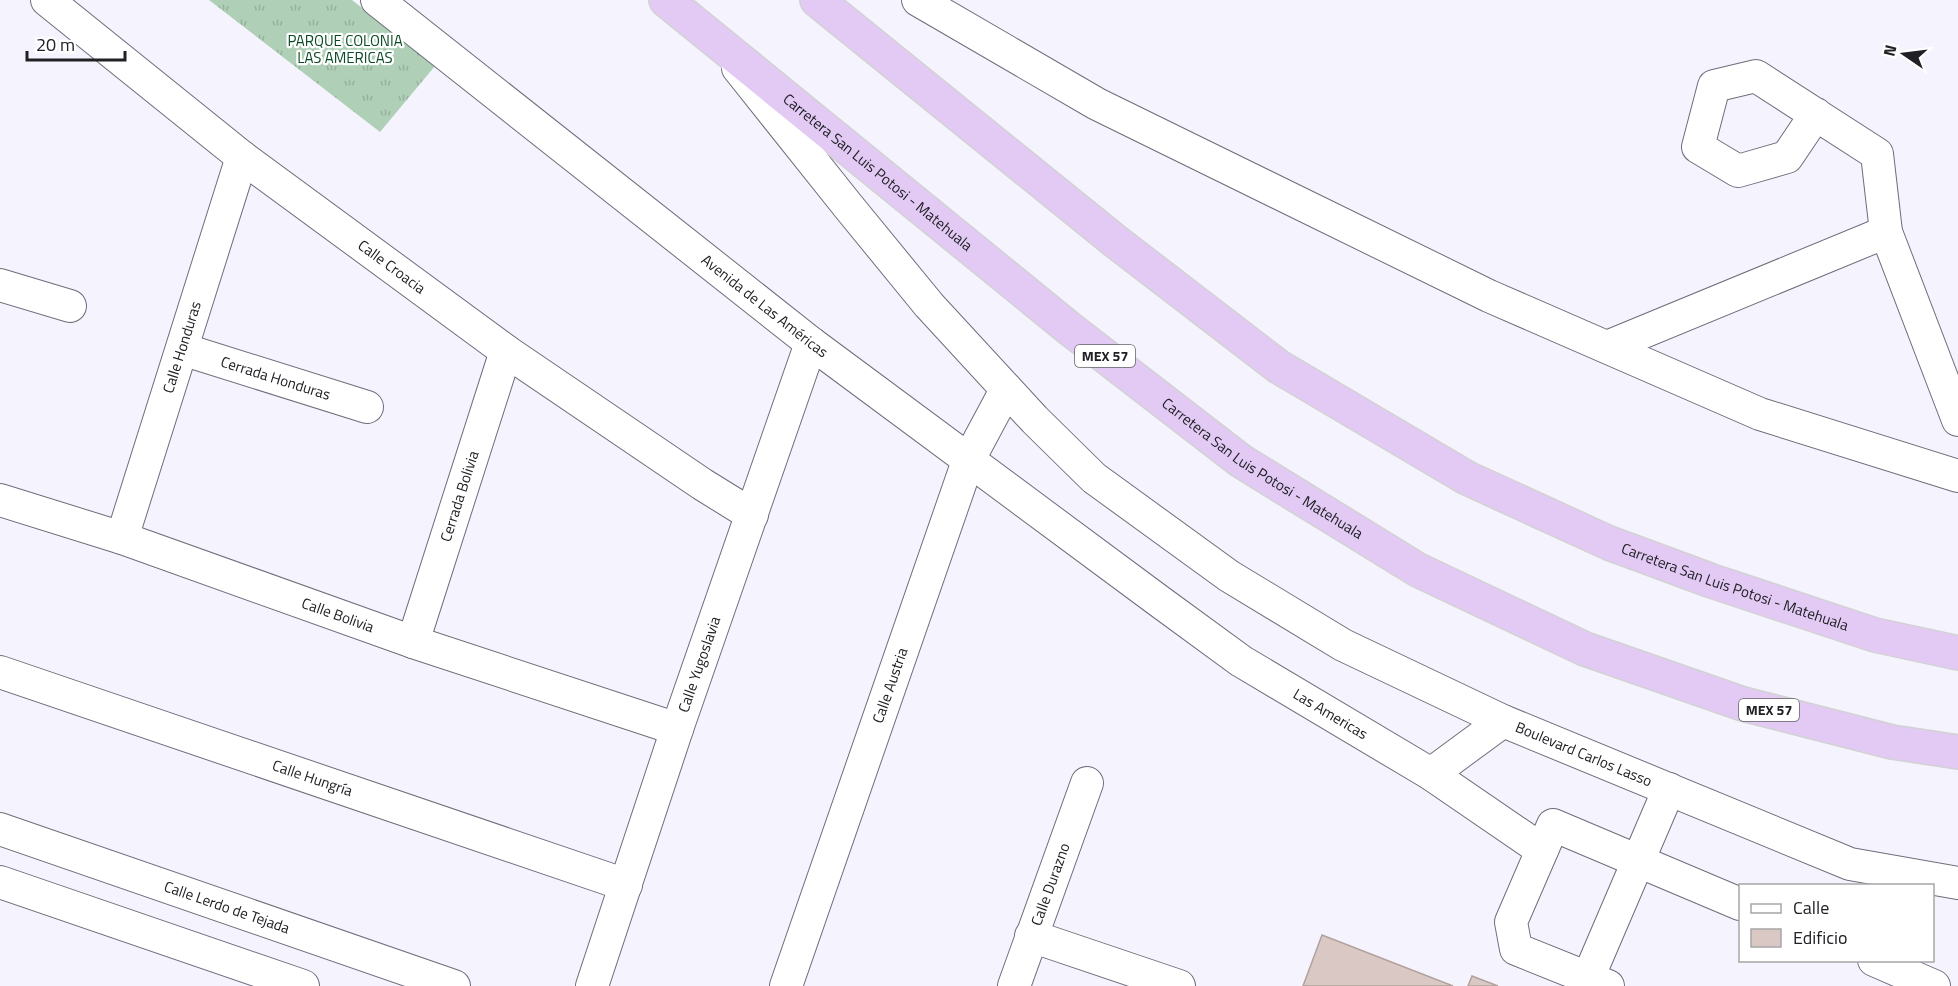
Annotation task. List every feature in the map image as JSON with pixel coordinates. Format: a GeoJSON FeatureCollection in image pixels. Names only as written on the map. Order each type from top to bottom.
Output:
{"type":"FeatureCollection","features":[{"type":"Feature","properties":{"kind":"highway","name":"Carretera San Luis Potosi - Matehuala"},"geometry":{"type":"LineString","coordinates":[[666,0],[1070,329],[1241,461],[1418,570],[1585,649],[1743,704],[1892,742],[1958,752]]}},
{"type":"Feature","properties":{"kind":"highway","name":"Carretera San Luis Potosi - Matehuala"},"geometry":{"type":"LineString","coordinates":[[817,0],[1114,241],[1279,368],[1467,478],[1609,543],[1712,581],[1875,635],[1958,653]]}},
{"type":"Feature","properties":{"kind":"street","name":"Calle Croacia"},"geometry":{"type":"LineString","coordinates":[[47,0],[242,157],[506,351],[702,484],[752,515]]}},
{"type":"Feature","properties":{"kind":"street","name":"Avenida de Las Américas"},"geometry":{"type":"LineString","coordinates":[[377,0],[811,344],[1159,601]]}},
{"type":"Feature","properties":{"kind":"street"},"geometry":{"type":"LineString","coordinates":[[918,0],[1097,104],[1489,296],[1760,414],[1958,476]]}},
{"type":"Feature","properties":{"kind":"street","name":"Boulevard Carlos Lasso"},"geometry":{"type":"LineString","coordinates":[[714,38],[914,287],[1006,390],[1094,478],[1229,576],[1343,645],[1503,721],[1851,864],[1958,883]]}},
{"type":"Feature","properties":{"kind":"street"},"geometry":{"type":"LineString","coordinates":[[1816,114],[1877,154],[1886,232],[1958,420]]}},
{"type":"Feature","properties":{"kind":"street","name":"Calle Honduras"},"geometry":{"type":"LineString","coordinates":[[122,538],[242,157]]}},
{"type":"Feature","properties":{"kind":"street"},"geometry":{"type":"LineString","coordinates":[[1607,347],[1886,232]]}},
{"type":"Feature","properties":{"kind":"street"},"geometry":{"type":"LineString","coordinates":[[0,285],[70,306]]}},
{"type":"Feature","properties":{"kind":"street","name":"Calle Yugoslavia"},"geometry":{"type":"LineString","coordinates":[[592,986],[677,729],[811,344]]}},
{"type":"Feature","properties":{"kind":"street","name":"Cerrada Honduras"},"geometry":{"type":"LineString","coordinates":[[182,349],[367,407]]}},
{"type":"Feature","properties":{"kind":"street","name":"Cerrada Bolivia"},"geometry":{"type":"LineString","coordinates":[[413,642],[506,351]]}},
{"type":"Feature","properties":{"kind":"street","name":"Calle Austria"},"geometry":{"type":"LineString","coordinates":[[786,986],[968,461],[1006,390]]}},
{"type":"Feature","properties":{"kind":"street","name":"Calle Bolivia"},"geometry":{"type":"LineString","coordinates":[[0,500],[122,538],[413,642],[677,729]]}},
{"type":"Feature","properties":{"kind":"street","name":"Las Americas"},"geometry":{"type":"LineString","coordinates":[[1159,601],[1241,662],[1431,774],[1542,850]]}},
{"type":"Feature","properties":{"kind":"street","name":"Calle Hungría"},"geometry":{"type":"LineString","coordinates":[[0,672],[626,885]]}},
{"type":"Feature","properties":{"kind":"street"},"geometry":{"type":"LineString","coordinates":[[1431,774],[1503,721]]}},
{"type":"Feature","properties":{"kind":"street","name":"Calle Durazno"},"geometry":{"type":"LineString","coordinates":[[1014,986],[1087,783]]}},
{"type":"Feature","properties":{"kind":"street"},"geometry":{"type":"LineString","coordinates":[[1669,789],[1637,861],[1598,982],[1516,949],[1511,922],[1553,825],[1637,861],[1739,904]]}},
{"type":"Feature","properties":{"kind":"street","name":"Calle Lerdo de Tejada"},"geometry":{"type":"LineString","coordinates":[[0,829],[454,986]]}},
{"type":"Feature","properties":{"kind":"street"},"geometry":{"type":"LineString","coordinates":[[0,882],[303,986]]}},
{"type":"Feature","properties":{"kind":"street"},"geometry":{"type":"LineString","coordinates":[[1031,936],[1179,986]]}},
{"type":"Feature","properties":{"kind":"street"},"geometry":{"type":"LineString","coordinates":[[1879,962],[1934,986]]}},
{"type":"Feature","properties":{"kind":"green space","name":"PARQUE COLONIA LAS AMERICAS"},"geometry":{"type":"Polygon","coordinates":[[[209,0],[352,0],[435,66],[380,132],[209,0]]]}},
{"type":"Feature","properties":{"kind":"building"},"geometry":{"type":"Polygon","coordinates":[[[1322,935],[1453,986],[1303,986],[1322,935]]]}},
{"type":"Feature","properties":{"kind":"building"},"geometry":{"type":"Polygon","coordinates":[[[1472,976],[1498,986],[1468,986],[1472,976]]]}}]}
